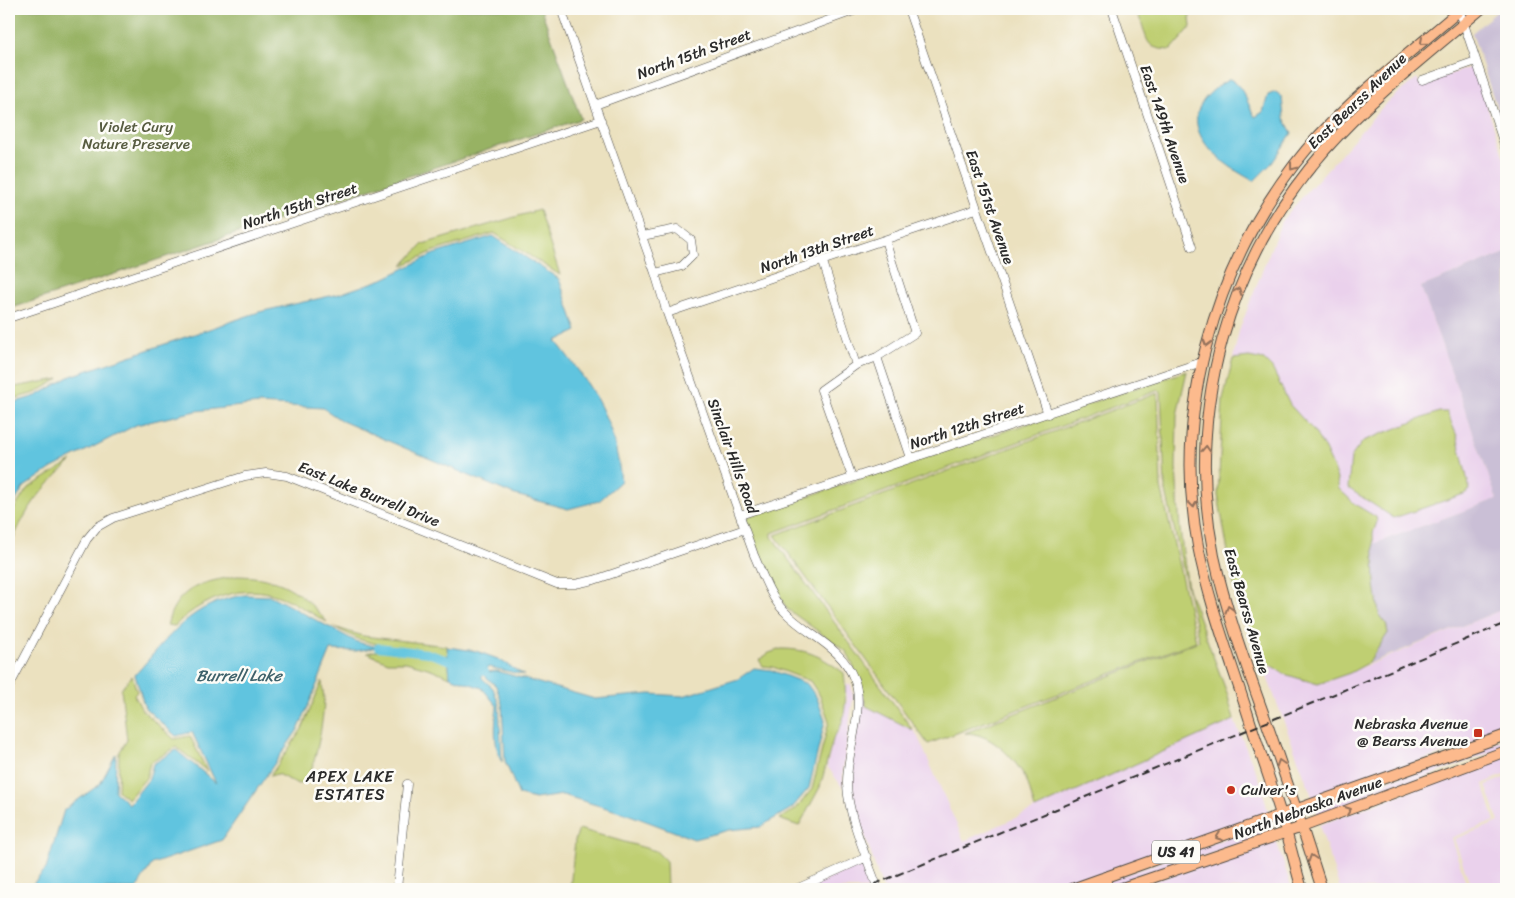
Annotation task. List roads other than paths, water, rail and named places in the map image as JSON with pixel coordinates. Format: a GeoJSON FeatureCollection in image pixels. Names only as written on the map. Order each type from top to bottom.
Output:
{"type":"FeatureCollection","features":[{"type":"Feature","properties":{"kind":"main road","name":"East Bearss Avenue"},"geometry":{"type":"LineString","coordinates":[[1302,889],[1287,832],[1207,587],[1198,544],[1192,498],[1191,448],[1202,362],[1228,278],[1264,208],[1294,166],[1335,119],[1460,9]]}},
{"type":"Feature","properties":{"kind":"main road","name":"East Bearss Avenue"},"geometry":{"type":"LineString","coordinates":[[1322,889],[1227,604],[1214,554],[1208,512],[1205,459],[1209,404],[1217,357],[1245,272],[1271,223],[1296,185],[1345,129],[1481,9]]}},
{"type":"Feature","properties":{"kind":"main road","name":"North Nebraska Avenue"},"geometry":{"type":"LineString","coordinates":[[1072,889],[1506,735]]}},
{"type":"Feature","properties":{"kind":"main road","name":"North Nebraska Avenue"},"geometry":{"type":"LineString","coordinates":[[1119,889],[1302,827],[1506,751]]}},
{"type":"Feature","properties":{"kind":"main road"},"geometry":{"type":"LineString","coordinates":[[1100,889],[1106,882],[1105,877]]}},
{"type":"Feature","properties":{"kind":"street","name":"Sinclair Hills Road"},"geometry":{"type":"LineString","coordinates":[[561,9],[655,273],[666,313],[766,582],[784,611],[836,651],[855,681],[857,698],[847,771],[847,786],[849,802],[878,889]]}},
{"type":"Feature","properties":{"kind":"street","name":"North 15th Street"},"geometry":{"type":"LineString","coordinates":[[595,104],[859,9]]}},
{"type":"Feature","properties":{"kind":"street","name":"East 151st Avenue"},"geometry":{"type":"LineString","coordinates":[[908,9],[1048,414]]}},
{"type":"Feature","properties":{"kind":"street","name":"East 149th Avenue"},"geometry":{"type":"LineString","coordinates":[[1112,9],[1192,247]]}},
{"type":"Feature","properties":{"kind":"street"},"geometry":{"type":"LineString","coordinates":[[1460,9],[1506,150]]}},
{"type":"Feature","properties":{"kind":"street"},"geometry":{"type":"LineString","coordinates":[[1422,80],[1476,61]]}},
{"type":"Feature","properties":{"kind":"street","name":"North 15th Street"},"geometry":{"type":"LineString","coordinates":[[9,318],[601,120]]}},
{"type":"Feature","properties":{"kind":"street","name":"North 13th Street"},"geometry":{"type":"LineString","coordinates":[[666,313],[823,262],[976,209]]}},
{"type":"Feature","properties":{"kind":"street"},"geometry":{"type":"LineString","coordinates":[[642,236],[678,229],[691,240],[693,255],[682,266],[655,273]]}},
{"type":"Feature","properties":{"kind":"street"},"geometry":{"type":"LineString","coordinates":[[852,477],[821,390],[856,364],[878,357],[915,333],[886,240]]}},
{"type":"Feature","properties":{"kind":"street"},"geometry":{"type":"LineString","coordinates":[[823,262],[856,364]]}},
{"type":"Feature","properties":{"kind":"street"},"geometry":{"type":"LineString","coordinates":[[878,357],[911,458]]}},
{"type":"Feature","properties":{"kind":"street","name":"North 12th Street"},"geometry":{"type":"LineString","coordinates":[[740,515],[1202,362]]}},
{"type":"Feature","properties":{"kind":"street","name":"East Lake Burrell Drive"},"geometry":{"type":"LineString","coordinates":[[9,687],[87,539],[97,527],[113,518],[245,476],[266,473],[287,476],[557,584],[575,584],[594,580],[745,529]]}},
{"type":"Feature","properties":{"kind":"street"},"geometry":{"type":"LineString","coordinates":[[397,889],[407,784]]}},
{"type":"Feature","properties":{"kind":"street"},"geometry":{"type":"LineString","coordinates":[[796,889],[867,857]]}},
{"type":"Feature","properties":{"kind":"water"},"geometry":{"type":"Polygon","coordinates":[[[1230,79],[1239,86],[1255,117],[1263,112],[1268,95],[1276,92],[1282,97],[1284,118],[1292,133],[1272,163],[1254,181],[1221,160],[1209,148],[1200,134],[1197,121],[1200,107],[1210,93],[1230,79]]]}},
{"type":"Feature","properties":{"kind":"water"},"geometry":{"type":"Polygon","coordinates":[[[493,236],[559,279],[577,331],[556,341],[600,405],[613,439],[618,459],[621,481],[599,501],[568,509],[512,494],[342,421],[323,408],[259,404],[196,411],[136,425],[52,468],[24,487],[9,511],[9,404],[36,396],[71,376],[259,312],[339,294],[383,279],[434,254],[493,236]]]}},
{"type":"Feature","properties":{"kind":"water","name":"Burrell Lake"},"geometry":{"type":"Polygon","coordinates":[[[245,595],[271,596],[357,642],[378,647],[356,651],[331,650],[299,728],[222,840],[152,864],[136,889],[28,889],[46,869],[64,810],[100,784],[116,754],[115,792],[129,804],[149,779],[153,764],[176,750],[216,783],[192,732],[176,736],[145,708],[135,675],[182,623],[210,605],[245,595]]]}},
{"type":"Feature","properties":{"kind":"water"},"geometry":{"type":"Polygon","coordinates":[[[447,647],[476,651],[498,659],[524,675],[489,667],[482,671],[482,678],[493,688],[499,705],[502,762],[496,742],[497,706],[482,688],[450,677],[447,647]]]}},
{"type":"Feature","properties":{"kind":"water"},"geometry":{"type":"Polygon","coordinates":[[[754,668],[771,670],[807,684],[817,698],[825,721],[809,788],[792,808],[760,827],[729,830],[694,839],[630,815],[563,795],[535,799],[519,795],[505,761],[502,704],[496,686],[485,676],[485,672],[497,671],[595,699],[650,694],[683,696],[738,679],[754,668]]]}},
{"type":"Feature","properties":{"kind":"waterway"},"geometry":{"type":"LineString","coordinates":[[378,647],[427,653],[457,663]]}},
{"type":"Feature","properties":{"kind":"waterway"},"geometry":{"type":"LineString","coordinates":[[472,668],[485,672]]}},
{"type":"Feature","properties":{"kind":"railway"},"geometry":{"type":"LineString","coordinates":[[863,889],[1506,623]]}},
{"type":"Feature","properties":{"kind":"place","name":"Nebraska Avenue @ Bearss Avenue"},"geometry":{"type":"Point","coordinates":[1478,733]}},
{"type":"Feature","properties":{"kind":"place","name":"Culver's"},"geometry":{"type":"Point","coordinates":[1231,790]}},
{"type":"Feature","properties":{"kind":"district","name":"APEX LAKE ESTATES"},"geometry":{"type":"Point","coordinates":[350,785]}},
{"type":"Feature","properties":{"kind":"park label","name":"Violet Cury Nature Preserve"},"geometry":{"type":"Point","coordinates":[136,136]}}]}
